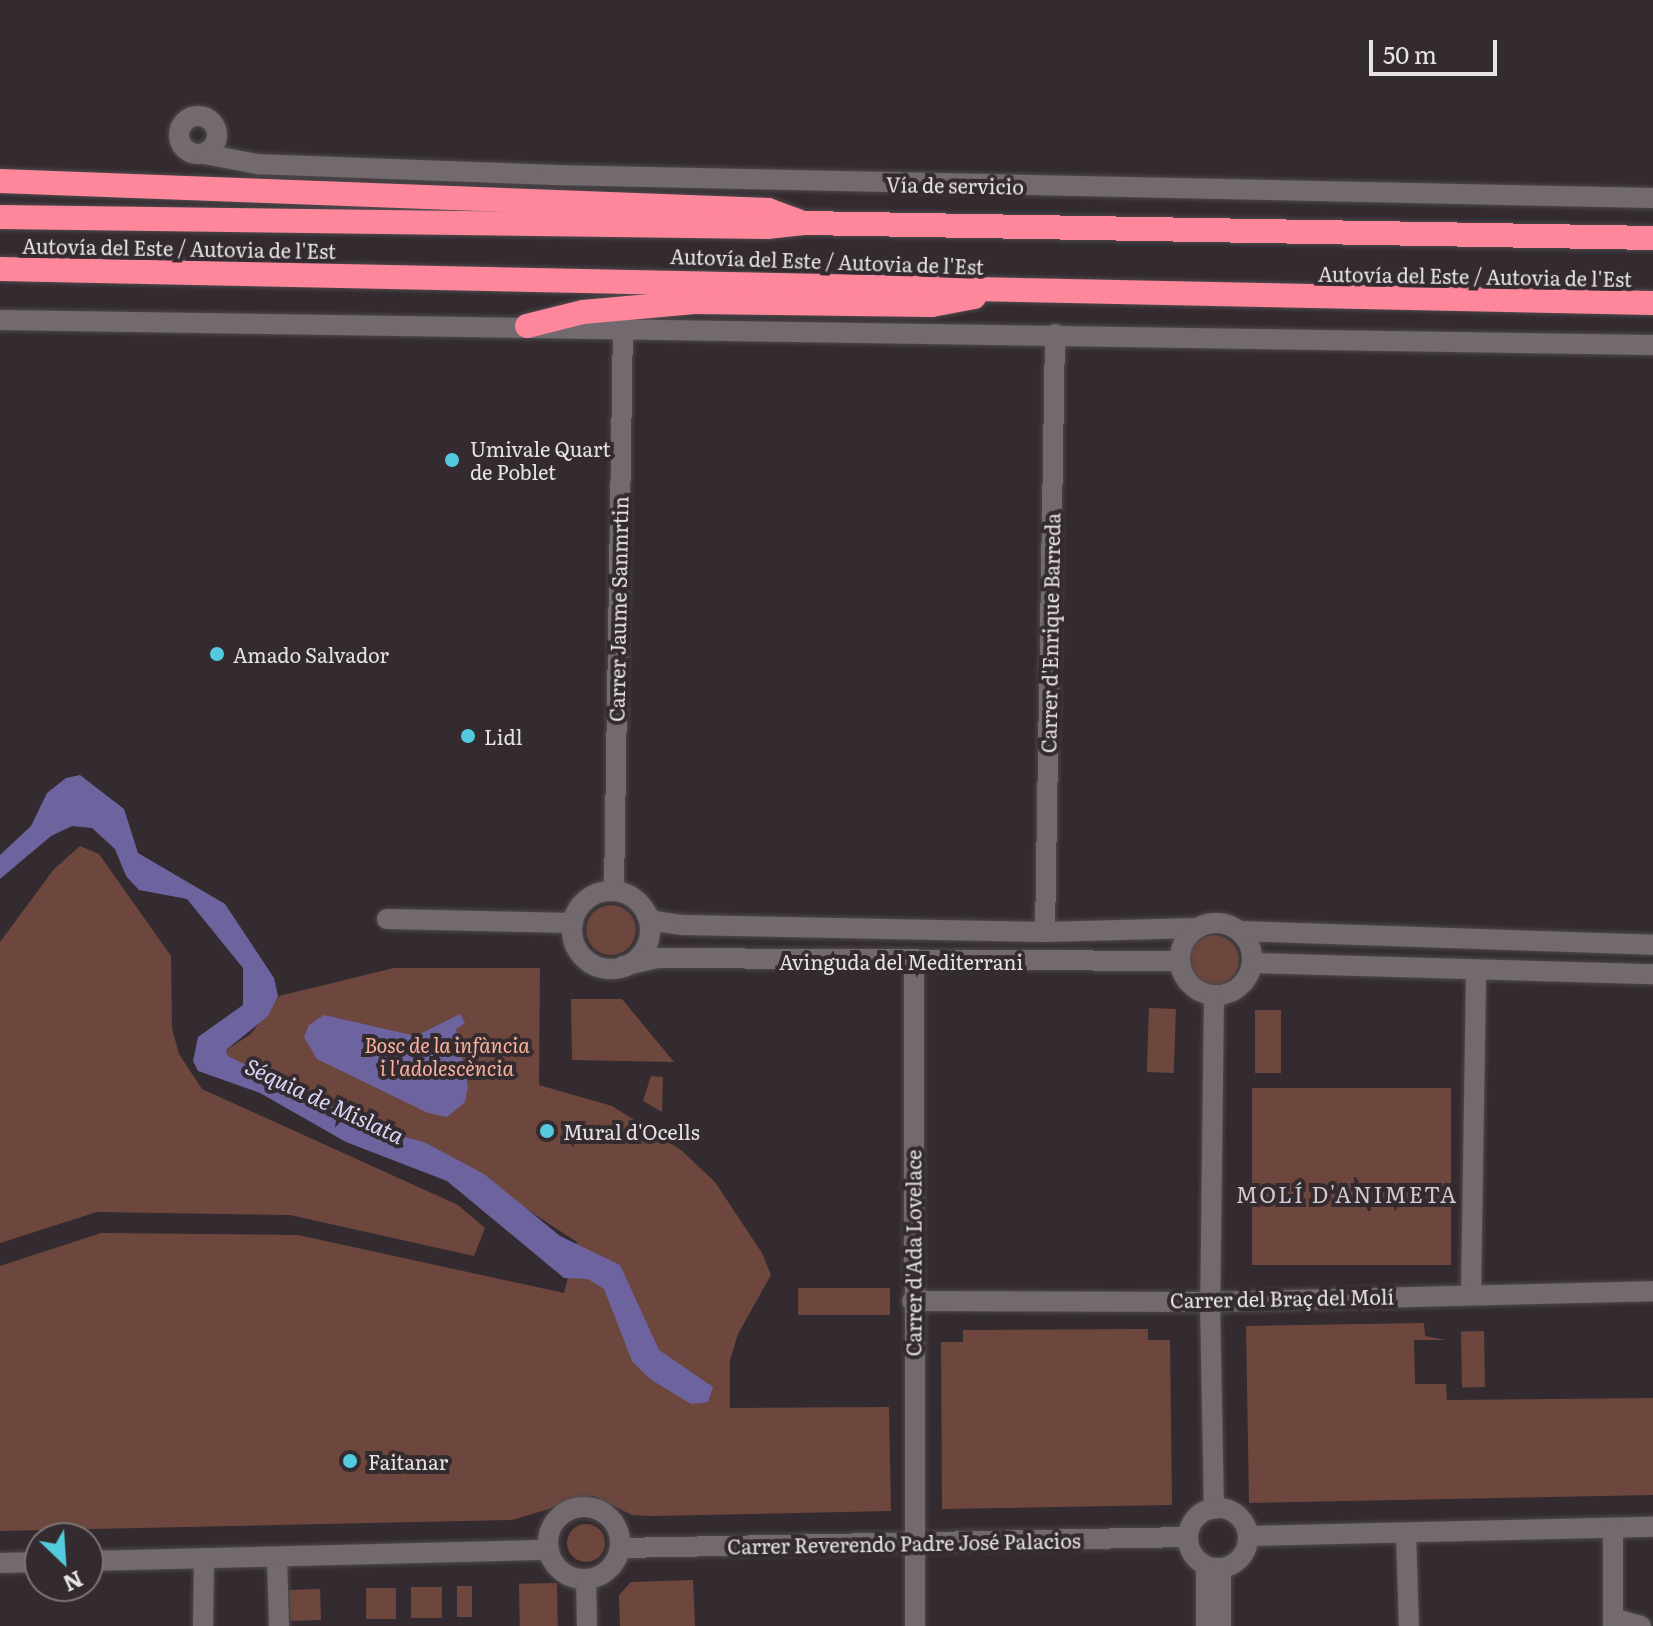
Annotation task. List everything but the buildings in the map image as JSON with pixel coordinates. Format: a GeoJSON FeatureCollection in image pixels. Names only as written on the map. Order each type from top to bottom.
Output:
{"type":"FeatureCollection","features":[{"type":"Feature","properties":{"kind":"highway"},"geometry":{"type":"LineString","coordinates":[[0,181],[768,210],[804,223]]}},
{"type":"Feature","properties":{"kind":"highway","name":"Autovía del Este / Autovia de l'Est"},"geometry":{"type":"LineString","coordinates":[[0,217],[767,227],[804,223],[1653,238]]}},
{"type":"Feature","properties":{"kind":"highway","name":"Autovía del Este / Autovia de l'Est"},"geometry":{"type":"LineString","coordinates":[[0,269],[930,285],[1005,291],[1653,303]]}},
{"type":"Feature","properties":{"kind":"highway"},"geometry":{"type":"LineString","coordinates":[[527,326],[583,312],[695,302],[932,305],[1005,291]]}},
{"type":"Feature","properties":{"kind":"street","name":"Vía de servicio"},"geometry":{"type":"LineString","coordinates":[[210,146],[257,164],[945,185],[1653,198]]}},
{"type":"Feature","properties":{"kind":"street"},"geometry":{"type":"LineString","coordinates":[[0,320],[623,327],[1653,345]]}},
{"type":"Feature","properties":{"kind":"street","name":"Carrer Jaume Sanmrtin"},"geometry":{"type":"LineString","coordinates":[[614,891],[623,327]]}},
{"type":"Feature","properties":{"kind":"street","name":"Carrer d'Enrique Barreda"},"geometry":{"type":"LineString","coordinates":[[1045,932],[1055,334]]}},
{"type":"Feature","properties":{"kind":"street"},"geometry":{"type":"LineString","coordinates":[[614,891],[634,898],[647,915],[648,940],[643,951],[623,966],[601,967],[581,955],[573,923],[592,896],[614,891]]}},
{"type":"Feature","properties":{"kind":"street","name":"Avinguda del Mediterrani"},"geometry":{"type":"LineString","coordinates":[[647,915],[654,921],[683,925],[1045,932],[1197,928]]}},
{"type":"Feature","properties":{"kind":"street"},"geometry":{"type":"LineString","coordinates":[[387,919],[573,923]]}},
{"type":"Feature","properties":{"kind":"street"},"geometry":{"type":"LineString","coordinates":[[1239,931],[1251,948],[1253,963],[1235,990],[1214,995],[1190,985],[1180,961],[1184,941],[1197,928],[1219,923],[1239,931],[1653,945]]}},
{"type":"Feature","properties":{"kind":"street","name":"Avinguda del Mediterrani"},"geometry":{"type":"LineString","coordinates":[[623,966],[657,958],[914,963],[1180,961]]}},
{"type":"Feature","properties":{"kind":"street","name":"Carrer d'Ada Lovelace"},"geometry":{"type":"LineString","coordinates":[[914,963],[912,1301],[915,1626]]}},
{"type":"Feature","properties":{"kind":"street"},"geometry":{"type":"LineString","coordinates":[[1253,963],[1476,972],[1653,974]]}},
{"type":"Feature","properties":{"kind":"street"},"geometry":{"type":"LineString","coordinates":[[1471,1294],[1476,972]]}},
{"type":"Feature","properties":{"kind":"street"},"geometry":{"type":"LineString","coordinates":[[1214,995],[1210,1302],[1214,1509]]}},
{"type":"Feature","properties":{"kind":"street","name":"Carrer del Braç del Molí"},"geometry":{"type":"LineString","coordinates":[[912,1301],[1210,1302],[1653,1291]]}},
{"type":"Feature","properties":{"kind":"street"},"geometry":{"type":"LineString","coordinates":[[584,1507],[596,1509],[615,1524],[620,1548],[605,1573],[586,1579],[558,1568],[549,1550],[553,1526],[571,1510],[584,1507]]}},
{"type":"Feature","properties":{"kind":"street"},"geometry":{"type":"LineString","coordinates":[[1214,1509],[1237,1515],[1248,1536],[1243,1554],[1213,1567],[1192,1554],[1188,1537],[1193,1521],[1214,1509]]}},
{"type":"Feature","properties":{"kind":"street"},"geometry":{"type":"LineString","coordinates":[[1248,1536],[1653,1527]]}},
{"type":"Feature","properties":{"kind":"street"},"geometry":{"type":"LineString","coordinates":[[1613,1528],[1613,1622],[1641,1626]]}},
{"type":"Feature","properties":{"kind":"street"},"geometry":{"type":"LineString","coordinates":[[1406,1533],[1409,1626]]}},
{"type":"Feature","properties":{"kind":"street","name":"Carrer Reverendo Padre José Palacios"},"geometry":{"type":"LineString","coordinates":[[620,1548],[1188,1537]]}},
{"type":"Feature","properties":{"kind":"street"},"geometry":{"type":"LineString","coordinates":[[104,1561],[549,1550]]}},
{"type":"Feature","properties":{"kind":"street"},"geometry":{"type":"LineString","coordinates":[[277,1557],[279,1626]]}},
{"type":"Feature","properties":{"kind":"street"},"geometry":{"type":"LineString","coordinates":[[203,1626],[204,1559]]}},
{"type":"Feature","properties":{"kind":"street"},"geometry":{"type":"LineString","coordinates":[[0,1563],[24,1562]]}},
{"type":"Feature","properties":{"kind":"street"},"geometry":{"type":"LineString","coordinates":[[1206,1626],[1213,1567]]}},
{"type":"Feature","properties":{"kind":"street"},"geometry":{"type":"LineString","coordinates":[[1213,1567],[1221,1626]]}},
{"type":"Feature","properties":{"kind":"street"},"geometry":{"type":"LineString","coordinates":[[586,1579],[587,1626]]}},
{"type":"Feature","properties":{"kind":"green space"},"geometry":{"type":"Polygon","coordinates":[[[80,846],[99,854],[171,956],[172,1028],[179,1054],[202,1089],[458,1205],[485,1228],[474,1256],[290,1215],[97,1212],[0,1243],[0,942],[54,869],[80,846]]]}},
{"type":"Feature","properties":{"kind":"green space"},"geometry":{"type":"Polygon","coordinates":[[[611,905],[628,913],[636,930],[628,947],[611,955],[594,947],[586,930],[594,913],[611,905]]]}},
{"type":"Feature","properties":{"kind":"green space"},"geometry":{"type":"Polygon","coordinates":[[[1214,935],[1231,943],[1239,960],[1231,977],[1214,985],[1197,977],[1189,960],[1197,943],[1214,935]]]}},
{"type":"Feature","properties":{"kind":"green space","name":"Bosc de la infància i l'adolescència"},"geometry":{"type":"Polygon","coordinates":[[[394,968],[540,968],[539,1085],[612,1106],[681,1150],[715,1182],[762,1253],[771,1275],[738,1334],[730,1360],[730,1408],[889,1407],[891,1511],[651,1516],[632,1515],[593,1496],[512,1520],[104,1529],[104,1522],[24,1522],[24,1530],[0,1531],[0,1266],[101,1233],[298,1235],[564,1293],[577,1242],[424,1142],[387,1132],[228,1056],[226,1050],[251,1034],[279,996],[394,968]]]}},
{"type":"Feature","properties":{"kind":"green space"},"geometry":{"type":"Polygon","coordinates":[[[571,999],[622,999],[674,1062],[572,1060],[571,999]]]}},
{"type":"Feature","properties":{"kind":"green space"},"geometry":{"type":"Polygon","coordinates":[[[1149,1008],[1176,1009],[1174,1073],[1147,1072],[1149,1008]]]}},
{"type":"Feature","properties":{"kind":"green space"},"geometry":{"type":"Polygon","coordinates":[[[1255,1010],[1281,1010],[1281,1073],[1255,1073],[1255,1010]]]}},
{"type":"Feature","properties":{"kind":"green space"},"geometry":{"type":"Polygon","coordinates":[[[651,1076],[663,1077],[662,1112],[643,1101],[651,1076]]]}},
{"type":"Feature","properties":{"kind":"green space"},"geometry":{"type":"Polygon","coordinates":[[[1252,1088],[1451,1088],[1451,1265],[1252,1265],[1252,1088]]]}},
{"type":"Feature","properties":{"kind":"green space"},"geometry":{"type":"Polygon","coordinates":[[[798,1288],[890,1288],[890,1315],[798,1315],[798,1288]]]}},
{"type":"Feature","properties":{"kind":"green space"},"geometry":{"type":"Polygon","coordinates":[[[1424,1323],[1425,1336],[1446,1340],[1414,1340],[1415,1384],[1446,1384],[1447,1400],[1653,1398],[1653,1495],[1249,1503],[1246,1326],[1424,1323]]]}},
{"type":"Feature","properties":{"kind":"green space"},"geometry":{"type":"Polygon","coordinates":[[[1148,1329],[1148,1340],[1170,1340],[1172,1505],[942,1509],[941,1342],[963,1342],[963,1330],[1148,1329]]]}},
{"type":"Feature","properties":{"kind":"green space"},"geometry":{"type":"Polygon","coordinates":[[[1461,1331],[1484,1331],[1485,1387],[1462,1387],[1461,1331]]]}},
{"type":"Feature","properties":{"kind":"green space"},"geometry":{"type":"Polygon","coordinates":[[[586,1524],[599,1530],[605,1543],[599,1556],[586,1562],[573,1556],[567,1543],[573,1530],[586,1524]]]}},
{"type":"Feature","properties":{"kind":"green space"},"geometry":{"type":"Polygon","coordinates":[[[693,1580],[695,1626],[620,1626],[619,1595],[631,1582],[693,1580]]]}},
{"type":"Feature","properties":{"kind":"green space"},"geometry":{"type":"Polygon","coordinates":[[[557,1583],[558,1626],[520,1626],[519,1584],[557,1583]]]}},
{"type":"Feature","properties":{"kind":"green space"},"geometry":{"type":"Polygon","coordinates":[[[457,1586],[472,1586],[472,1617],[457,1617],[457,1586]]]}},
{"type":"Feature","properties":{"kind":"green space"},"geometry":{"type":"Polygon","coordinates":[[[411,1587],[442,1587],[442,1618],[411,1618],[411,1587]]]}},
{"type":"Feature","properties":{"kind":"green space"},"geometry":{"type":"Polygon","coordinates":[[[366,1588],[396,1588],[396,1619],[366,1619],[366,1588]]]}},
{"type":"Feature","properties":{"kind":"green space"},"geometry":{"type":"Polygon","coordinates":[[[320,1589],[321,1620],[290,1621],[289,1590],[320,1589]]]}},
{"type":"Feature","properties":{"kind":"shaded area"},"geometry":{"type":"Polygon","coordinates":[[[80,775],[124,809],[138,853],[225,904],[274,978],[278,996],[268,1016],[226,1050],[228,1056],[387,1132],[424,1142],[484,1174],[560,1236],[620,1265],[659,1350],[713,1387],[708,1402],[691,1404],[650,1379],[632,1361],[604,1289],[588,1279],[564,1278],[447,1181],[346,1142],[260,1093],[198,1071],[193,1061],[198,1037],[243,1005],[243,968],[187,899],[139,890],[126,876],[115,849],[92,828],[72,826],[51,836],[0,879],[0,855],[31,826],[47,793],[66,778],[80,775]]]}},
{"type":"Feature","properties":{"kind":"shaded area"},"geometry":{"type":"Polygon","coordinates":[[[460,1014],[465,1023],[456,1029],[468,1086],[465,1102],[447,1117],[428,1113],[317,1059],[304,1037],[309,1025],[324,1015],[416,1036],[460,1014]]]}},
{"type":"Feature","properties":{"kind":"place","name":"Umivale Quart de Poblet"},"geometry":{"type":"Point","coordinates":[452,460]}},
{"type":"Feature","properties":{"kind":"place","name":"Amado Salvador"},"geometry":{"type":"Point","coordinates":[217,654]}},
{"type":"Feature","properties":{"kind":"place","name":"Lidl"},"geometry":{"type":"Point","coordinates":[468,736]}},
{"type":"Feature","properties":{"kind":"place","name":"Mural d'Ocells"},"geometry":{"type":"Point","coordinates":[547,1131]}},
{"type":"Feature","properties":{"kind":"place","name":"Faitanar"},"geometry":{"type":"Point","coordinates":[350,1461]}},
{"type":"Feature","properties":{"kind":"district","name":"MOLÍ D'ANIMETA"},"geometry":{"type":"Point","coordinates":[1347,1194]}},
{"type":"Feature","properties":{"kind":"water label","name":"Séquia de Mislata"},"geometry":{"type":"Point","coordinates":[325,1100]}}]}
